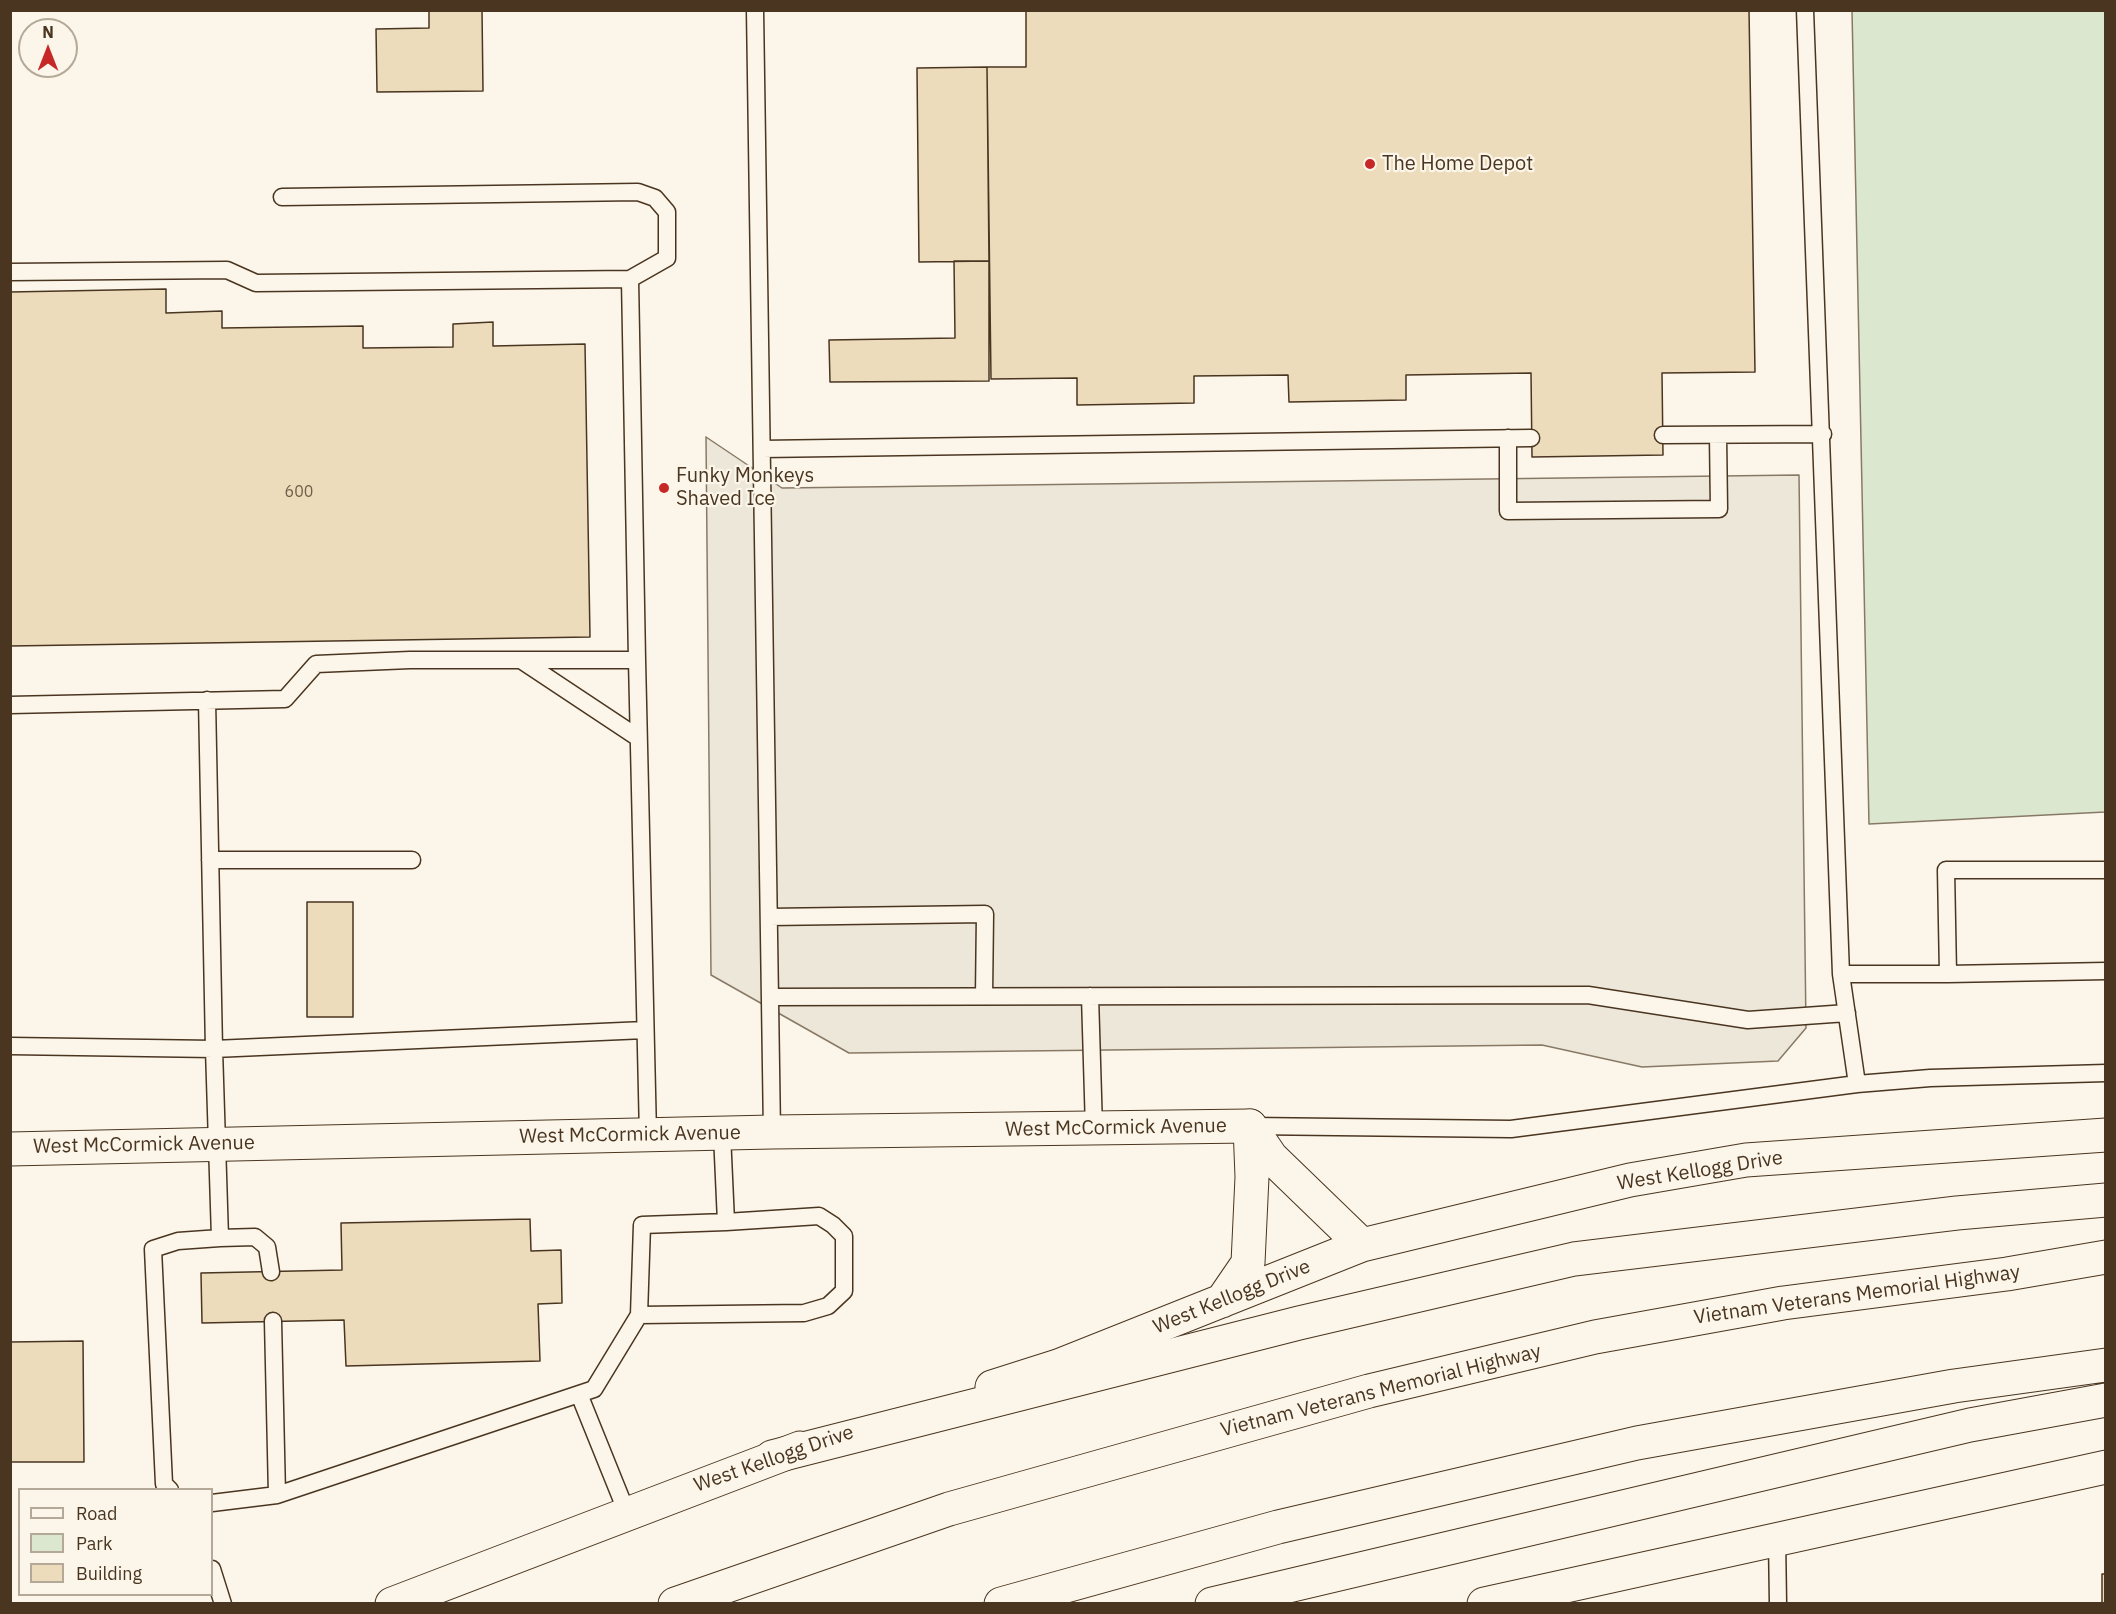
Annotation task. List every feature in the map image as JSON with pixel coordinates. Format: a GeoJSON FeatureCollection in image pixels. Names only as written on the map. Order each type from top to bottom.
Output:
{"type":"FeatureCollection","features":[{"type":"Feature","properties":{"kind":"main road","name":"West McCormick Avenue"},"geometry":{"type":"LineString","coordinates":[[10,1149],[772,1132],[1250,1126]]}},
{"type":"Feature","properties":{"kind":"main road"},"geometry":{"type":"LineString","coordinates":[[1250,1126],[1270,1157],[1362,1245]]}},
{"type":"Feature","properties":{"kind":"main road"},"geometry":{"type":"LineString","coordinates":[[1222,1301],[1248,1263],[1252,1177],[1250,1126]]}},
{"type":"Feature","properties":{"kind":"main road","name":"West Kellogg Drive"},"geometry":{"type":"LineString","coordinates":[[392,1604],[772,1457],[1058,1366],[1362,1245],[1630,1180],[1746,1160],[2106,1135]]}},
{"type":"Feature","properties":{"kind":"main road"},"geometry":{"type":"LineString","coordinates":[[772,1457],[1299,1323],[1574,1259],[1957,1213],[2106,1200]]}},
{"type":"Feature","properties":{"kind":"main road","name":"Vietnam Veterans Memorial Highway"},"geometry":{"type":"LineString","coordinates":[[675,1604],[949,1509],[1369,1391],[1595,1337],[1783,1302],[2007,1274],[2106,1257]]}},
{"type":"Feature","properties":{"kind":"main road"},"geometry":{"type":"LineString","coordinates":[[1001,1604],[1278,1527],[1637,1443],[1954,1386],[2106,1365]]}},
{"type":"Feature","properties":{"kind":"main road"},"geometry":{"type":"LineString","coordinates":[[1212,1604],[1970,1425],[2106,1400]]}},
{"type":"Feature","properties":{"kind":"main road"},"geometry":{"type":"LineString","coordinates":[[1504,1601],[1777,1538],[2106,1467]]}},
{"type":"Feature","properties":{"kind":"lane"},"geometry":{"type":"LineString","coordinates":[[756,10],[772,1132]]}},
{"type":"Feature","properties":{"kind":"lane"},"geometry":{"type":"LineString","coordinates":[[1805,10],[1823,434],[1841,974],[1857,1084]]}},
{"type":"Feature","properties":{"kind":"lane"},"geometry":{"type":"LineString","coordinates":[[10,272],[227,270],[256,284],[630,279],[667,258],[667,212],[655,198],[638,192],[282,197]]}},
{"type":"Feature","properties":{"kind":"lane"},"geometry":{"type":"LineString","coordinates":[[630,279],[637,737],[648,1135]]}},
{"type":"Feature","properties":{"kind":"lane"},"geometry":{"type":"LineString","coordinates":[[1663,435],[1823,434]]}},
{"type":"Feature","properties":{"kind":"lane"},"geometry":{"type":"LineString","coordinates":[[1508,438],[1508,511],[1719,509],[1718,436]]}},
{"type":"Feature","properties":{"kind":"lane"},"geometry":{"type":"LineString","coordinates":[[762,449],[1531,438]]}},
{"type":"Feature","properties":{"kind":"lane"},"geometry":{"type":"LineString","coordinates":[[521,660],[637,737]]}},
{"type":"Feature","properties":{"kind":"lane"},"geometry":{"type":"LineString","coordinates":[[10,705],[285,699],[316,664],[637,660]]}},
{"type":"Feature","properties":{"kind":"lane"},"geometry":{"type":"LineString","coordinates":[[207,700],[220,1238]]}},
{"type":"Feature","properties":{"kind":"lane"},"geometry":{"type":"LineString","coordinates":[[210,860],[412,860]]}},
{"type":"Feature","properties":{"kind":"lane"},"geometry":{"type":"LineString","coordinates":[[1948,974],[1946,870],[2106,870]]}},
{"type":"Feature","properties":{"kind":"lane"},"geometry":{"type":"LineString","coordinates":[[769,917],[985,914],[984,996]]}},
{"type":"Feature","properties":{"kind":"lane"},"geometry":{"type":"LineString","coordinates":[[1841,974],[2106,971]]}},
{"type":"Feature","properties":{"kind":"lane"},"geometry":{"type":"LineString","coordinates":[[770,997],[1588,995],[1748,1020],[1847,1013]]}},
{"type":"Feature","properties":{"kind":"lane"},"geometry":{"type":"LineString","coordinates":[[1090,996],[1094,1129]]}},
{"type":"Feature","properties":{"kind":"lane"},"geometry":{"type":"LineString","coordinates":[[10,1046],[214,1048],[645,1030]]}},
{"type":"Feature","properties":{"kind":"lane"},"geometry":{"type":"LineString","coordinates":[[1250,1126],[1511,1129],[1857,1084],[1930,1078],[2106,1073]]}},
{"type":"Feature","properties":{"kind":"lane"},"geometry":{"type":"LineString","coordinates":[[722,1134],[726,1222]]}},
{"type":"Feature","properties":{"kind":"lane"},"geometry":{"type":"LineString","coordinates":[[213,1503],[277,1495],[594,1389],[639,1315],[642,1225],[819,1216],[844,1236],[844,1291],[828,1306],[804,1313],[639,1315]]}},
{"type":"Feature","properties":{"kind":"lane"},"geometry":{"type":"LineString","coordinates":[[168,1488],[164,1484],[153,1249],[178,1240],[255,1238],[267,1247],[271,1272]]}},
{"type":"Feature","properties":{"kind":"lane"},"geometry":{"type":"LineString","coordinates":[[273,1321],[277,1495]]}},
{"type":"Feature","properties":{"kind":"lane"},"geometry":{"type":"LineString","coordinates":[[579,1394],[627,1513]]}},
{"type":"Feature","properties":{"kind":"lane"},"geometry":{"type":"LineString","coordinates":[[1777,1538],[1778,1604]]}},
{"type":"Feature","properties":{"kind":"lane"},"geometry":{"type":"LineString","coordinates":[[213,1572],[223,1604]]}},
{"type":"Feature","properties":{"kind":"green space"},"geometry":{"type":"Polygon","coordinates":[[[1852,11],[2105,11],[2105,812],[1869,824],[1852,11]]]}},
{"type":"Feature","properties":{"kind":"shaded area"},"geometry":{"type":"Polygon","coordinates":[[[706,437],[782,488],[1799,475],[1806,1028],[1778,1061],[1642,1067],[1542,1045],[849,1053],[711,975],[706,437]]]}},
{"type":"Feature","properties":{"kind":"building"},"geometry":{"type":"Polygon","coordinates":[[[429,10],[482,10],[483,91],[377,92],[376,29],[429,28],[429,10]]]}},
{"type":"Feature","properties":{"kind":"building","name":"The Home Depot"},"geometry":{"type":"Polygon","coordinates":[[[1026,10],[1749,10],[1755,372],[1662,373],[1663,455],[1532,457],[1531,373],[1406,375],[1406,400],[1289,402],[1288,375],[1194,376],[1194,403],[1077,405],[1077,378],[991,379],[987,67],[1026,67],[1026,10]]]}},
{"type":"Feature","properties":{"kind":"building"},"geometry":{"type":"Polygon","coordinates":[[[987,67],[989,261],[919,262],[917,68],[987,67]]]}},
{"type":"Feature","properties":{"kind":"building"},"geometry":{"type":"Polygon","coordinates":[[[954,261],[989,261],[989,381],[830,382],[829,340],[955,338],[954,261]]]}},
{"type":"Feature","properties":{"kind":"building"},"geometry":{"type":"Polygon","coordinates":[[[166,289],[166,313],[222,311],[222,328],[363,326],[363,348],[453,347],[453,324],[493,322],[493,346],[585,344],[590,637],[10,646],[10,292],[166,289]]]}},
{"type":"Feature","properties":{"kind":"building"},"geometry":{"type":"Polygon","coordinates":[[[307,902],[353,902],[353,1017],[307,1017],[307,902]]]}},
{"type":"Feature","properties":{"kind":"building"},"geometry":{"type":"Polygon","coordinates":[[[530,1219],[531,1251],[561,1250],[562,1303],[538,1304],[540,1361],[346,1366],[344,1320],[202,1323],[201,1273],[342,1270],[341,1223],[530,1219]]]}},
{"type":"Feature","properties":{"kind":"building"},"geometry":{"type":"Polygon","coordinates":[[[83,1341],[84,1462],[10,1462],[10,1342],[83,1341]]]}},
{"type":"Feature","properties":{"kind":"building"},"geometry":{"type":"Polygon","coordinates":[[[2102,1574],[2106,1574],[2106,1604],[2102,1604],[2102,1574]]]}},
{"type":"Feature","properties":{"kind":"place","name":"The Home Depot"},"geometry":{"type":"Point","coordinates":[1370,164]}},
{"type":"Feature","properties":{"kind":"place","name":"Funky Monkeys Shaved Ice"},"geometry":{"type":"Point","coordinates":[664,488]}}]}
